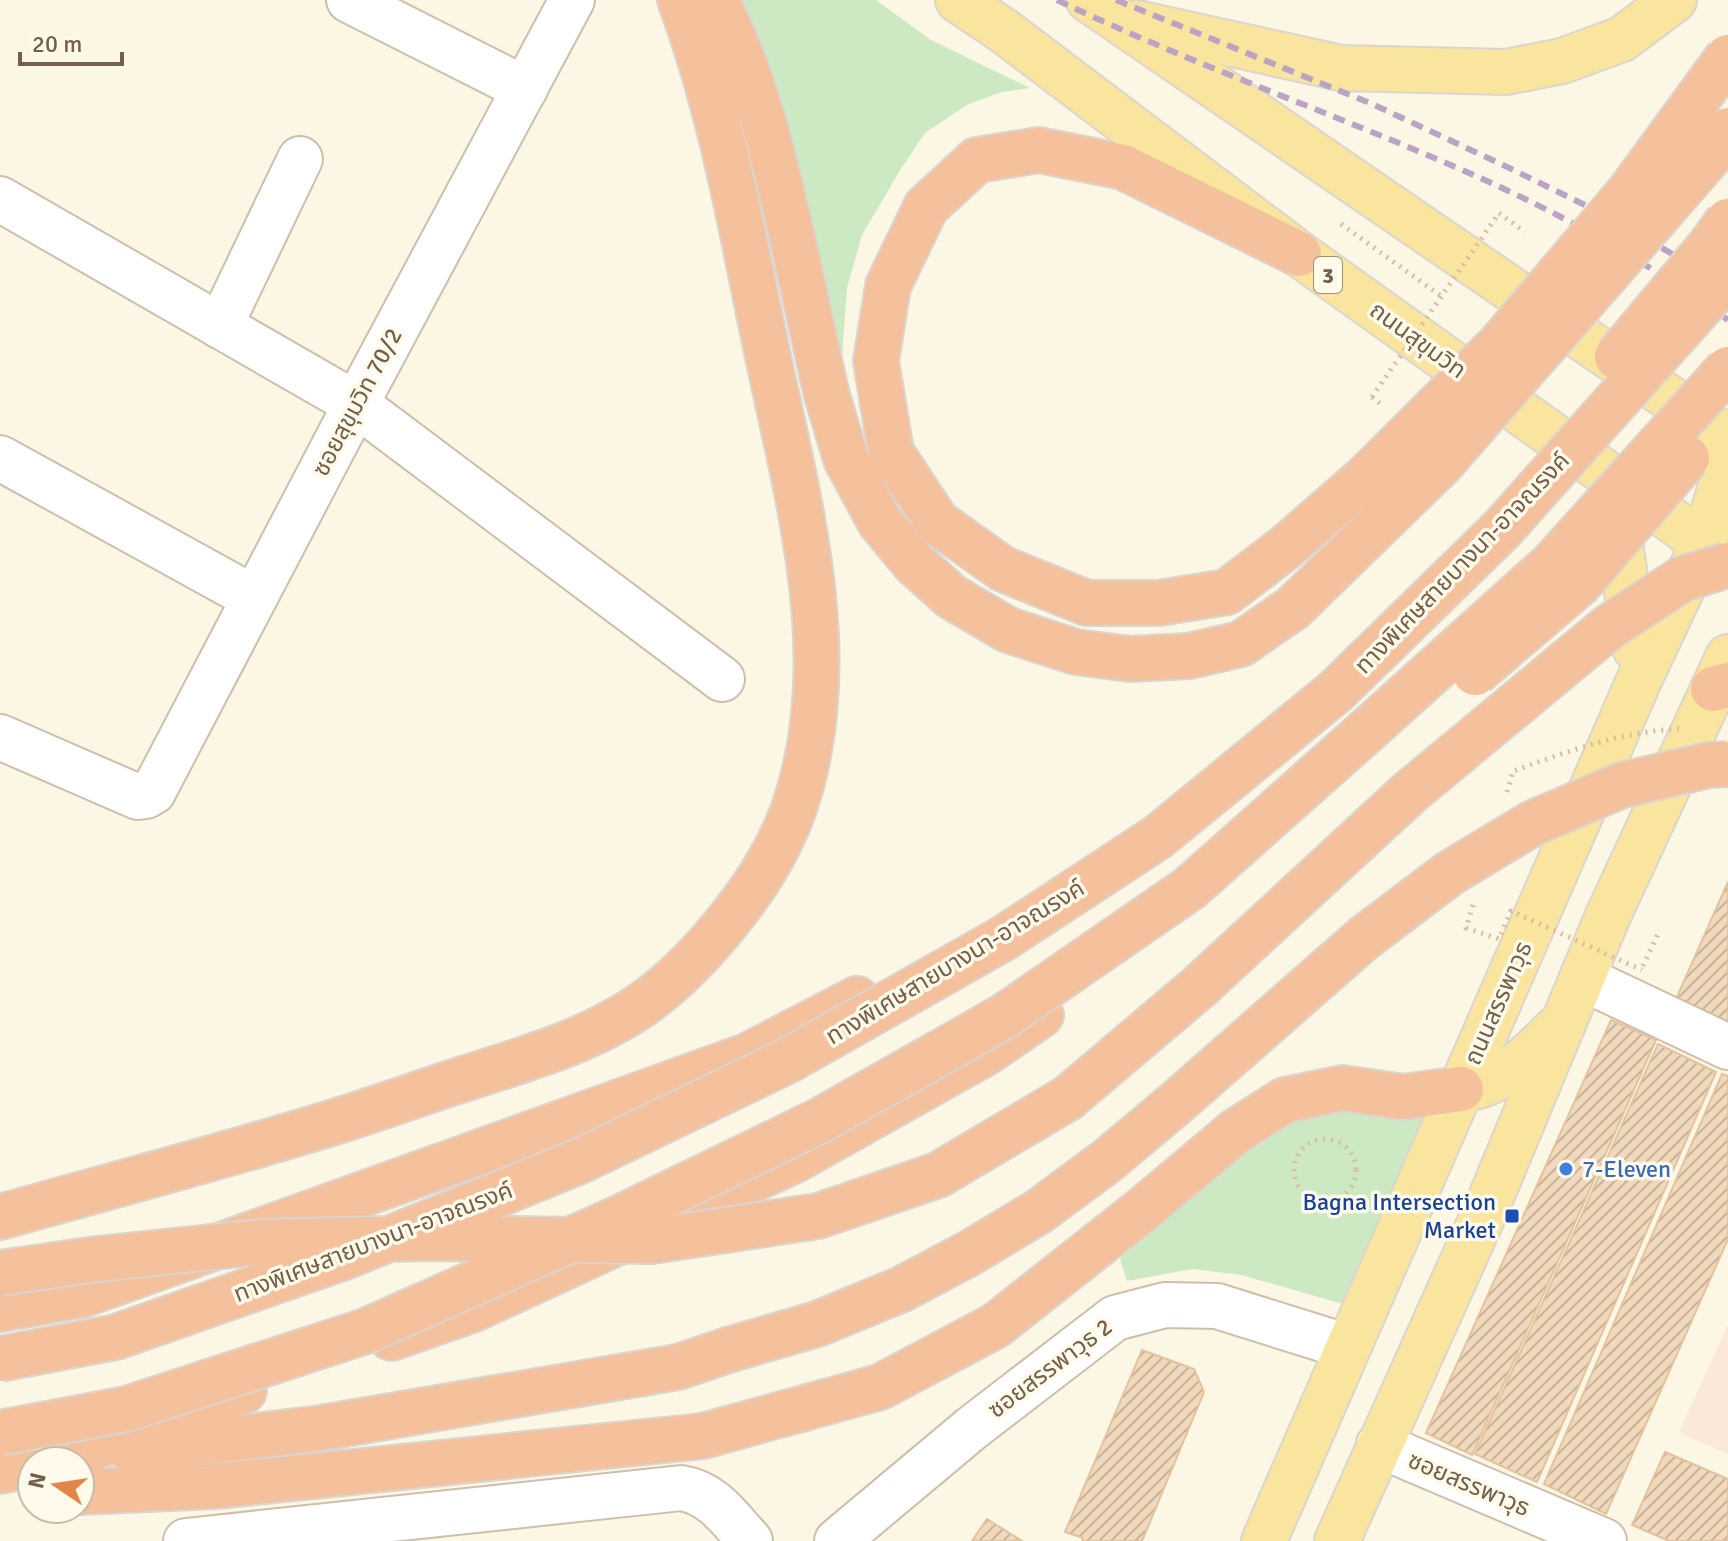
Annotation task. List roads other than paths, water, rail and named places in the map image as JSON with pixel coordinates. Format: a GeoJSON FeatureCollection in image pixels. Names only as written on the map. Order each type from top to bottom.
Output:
{"type":"FeatureCollection","features":[{"type":"Feature","properties":{"kind":"highway"},"geometry":{"type":"LineString","coordinates":[[0,1217],[332,1123],[577,1041],[642,1005],[684,970],[748,896],[772,855],[793,811],[816,708],[817,644],[813,588],[732,182],[713,105],[680,0]]}},
{"type":"Feature","properties":{"kind":"highway"},"geometry":{"type":"LineString","coordinates":[[716,0],[756,94],[775,159],[826,392],[846,459],[880,522],[914,563],[952,597],[1008,630],[1076,652],[1130,659],[1189,656],[1241,644],[1293,608],[1442,463],[1714,151],[1728,130]]}},
{"type":"Feature","properties":{"kind":"highway"},"geometry":{"type":"LineString","coordinates":[[1299,254],[1123,167],[1039,150],[977,160],[926,207],[888,286],[876,361],[891,452],[937,522],[1003,569],[1087,603],[1159,603],[1227,592],[1286,547],[1364,479],[1500,344],[1630,191],[1728,57]]}},
{"type":"Feature","properties":{"kind":"highway"},"geometry":{"type":"LineString","coordinates":[[0,1309],[85,1294],[747,1056],[923,965],[1124,837],[1317,679],[1490,509],[1728,221]]}},
{"type":"Feature","properties":{"kind":"highway","name":"ทางพิเศษสายบางนา-อาจณรงค์"},"geometry":{"type":"LineString","coordinates":[[0,1359],[116,1337],[347,1256],[580,1161],[789,1060],[1004,938],[1158,837],[1336,691],[1502,529],[1728,276]]}},
{"type":"Feature","properties":{"kind":"highway"},"geometry":{"type":"LineString","coordinates":[[0,1433],[126,1409],[366,1331],[615,1220],[821,1120],[1003,1017],[1190,888],[1359,738],[1552,564],[1728,369]]}},
{"type":"Feature","properties":{"kind":"highway"},"geometry":{"type":"LineString","coordinates":[[96,1453],[323,1361],[474,1309],[795,1160],[987,1052],[1189,915],[1580,583],[1728,411]]}},
{"type":"Feature","properties":{"kind":"highway"},"geometry":{"type":"LineString","coordinates":[[0,1273],[97,1259],[260,1242],[430,1238],[652,1241],[818,1216],[938,1175],[1068,1098],[1199,987],[1409,793],[1609,627],[1720,556]]}},
{"type":"Feature","properties":{"kind":"highway"},"geometry":{"type":"LineString","coordinates":[[96,1463],[678,1367],[817,1324],[902,1289],[1038,1212],[1107,1161],[1364,938],[1450,873],[1533,823],[1622,785],[1709,765],[1728,764]]}},
{"type":"Feature","properties":{"kind":"highway"},"geometry":{"type":"LineString","coordinates":[[96,1473],[215,1486],[703,1436],[880,1387],[995,1326],[1236,1131],[1285,1100],[1343,1088],[1403,1097],[1461,1089]]}},
{"type":"Feature","properties":{"kind":"main road","name":"ถนนสุขุมวิท"},"geometry":{"type":"LineString","coordinates":[[958,0],[1004,31],[1299,254],[1720,556]]}},
{"type":"Feature","properties":{"kind":"main road"},"geometry":{"type":"LineString","coordinates":[[1102,9],[1341,68],[1506,72],[1562,61],[1622,39],[1674,0]]}},
{"type":"Feature","properties":{"kind":"main road"},"geometry":{"type":"LineString","coordinates":[[1102,9],[1728,438]]}},
{"type":"Feature","properties":{"kind":"main road","name":"ถนนสรรพาวุธ"},"geometry":{"type":"LineString","coordinates":[[1264,1541],[1640,678],[1720,556],[1728,464]]}},
{"type":"Feature","properties":{"kind":"main road"},"geometry":{"type":"LineString","coordinates":[[1610,478],[1640,678]]}},
{"type":"Feature","properties":{"kind":"main road"},"geometry":{"type":"LineString","coordinates":[[1337,1541],[1505,1163],[1582,978],[1651,824],[1723,677]]}},
{"type":"Feature","properties":{"kind":"main road"},"geometry":{"type":"LineString","coordinates":[[1461,1089],[1482,1086],[1518,1065],[1563,1022]]}},
{"type":"Feature","properties":{"kind":"main road"},"geometry":{"type":"LineString","coordinates":[[1439,1139],[1449,1127],[1472,1122],[1489,1126],[1501,1136],[1505,1163]]}},
{"type":"Feature","properties":{"kind":"street"},"geometry":{"type":"LineString","coordinates":[[349,0],[525,89]]}},
{"type":"Feature","properties":{"kind":"street","name":"ซอยสุขุมวิท 70/2"},"geometry":{"type":"LineString","coordinates":[[0,737],[138,797],[153,792],[572,0]]}},
{"type":"Feature","properties":{"kind":"street"},"geometry":{"type":"LineString","coordinates":[[220,326],[300,159]]}},
{"type":"Feature","properties":{"kind":"street"},"geometry":{"type":"LineString","coordinates":[[0,199],[356,404],[722,679]]}},
{"type":"Feature","properties":{"kind":"street"},"geometry":{"type":"LineString","coordinates":[[0,458],[254,598]]}},
{"type":"Feature","properties":{"kind":"street"},"geometry":{"type":"LineString","coordinates":[[1582,978],[1728,1047]]}},
{"type":"Feature","properties":{"kind":"street","name":"ซอยสรรพาวุธ 2"},"geometry":{"type":"LineString","coordinates":[[837,1541],[972,1428],[1115,1318],[1165,1305],[1217,1306],[1348,1347]]}},
{"type":"Feature","properties":{"kind":"street","name":"ซอยสรรพาวุธ"},"geometry":{"type":"LineString","coordinates":[[1379,1445],[1604,1541]]}},
{"type":"Feature","properties":{"kind":"street"},"geometry":{"type":"LineString","coordinates":[[186,1541],[353,1532],[681,1488],[695,1490],[713,1501],[750,1541]]}},
{"type":"Feature","properties":{"kind":"railway"},"geometry":{"type":"LineString","coordinates":[[1057,0],[1163,48],[1518,196],[1641,262],[1728,320]]}},
{"type":"Feature","properties":{"kind":"railway"},"geometry":{"type":"LineString","coordinates":[[1116,0],[1370,103],[1499,163],[1589,207],[1676,256],[1728,292]]}},
{"type":"Feature","properties":{"kind":"place","name":"7-Eleven"},"geometry":{"type":"Point","coordinates":[1566,1169]}},
{"type":"Feature","properties":{"kind":"place","name":"Bagna Intersection Market"},"geometry":{"type":"Point","coordinates":[1512,1216]}}]}
